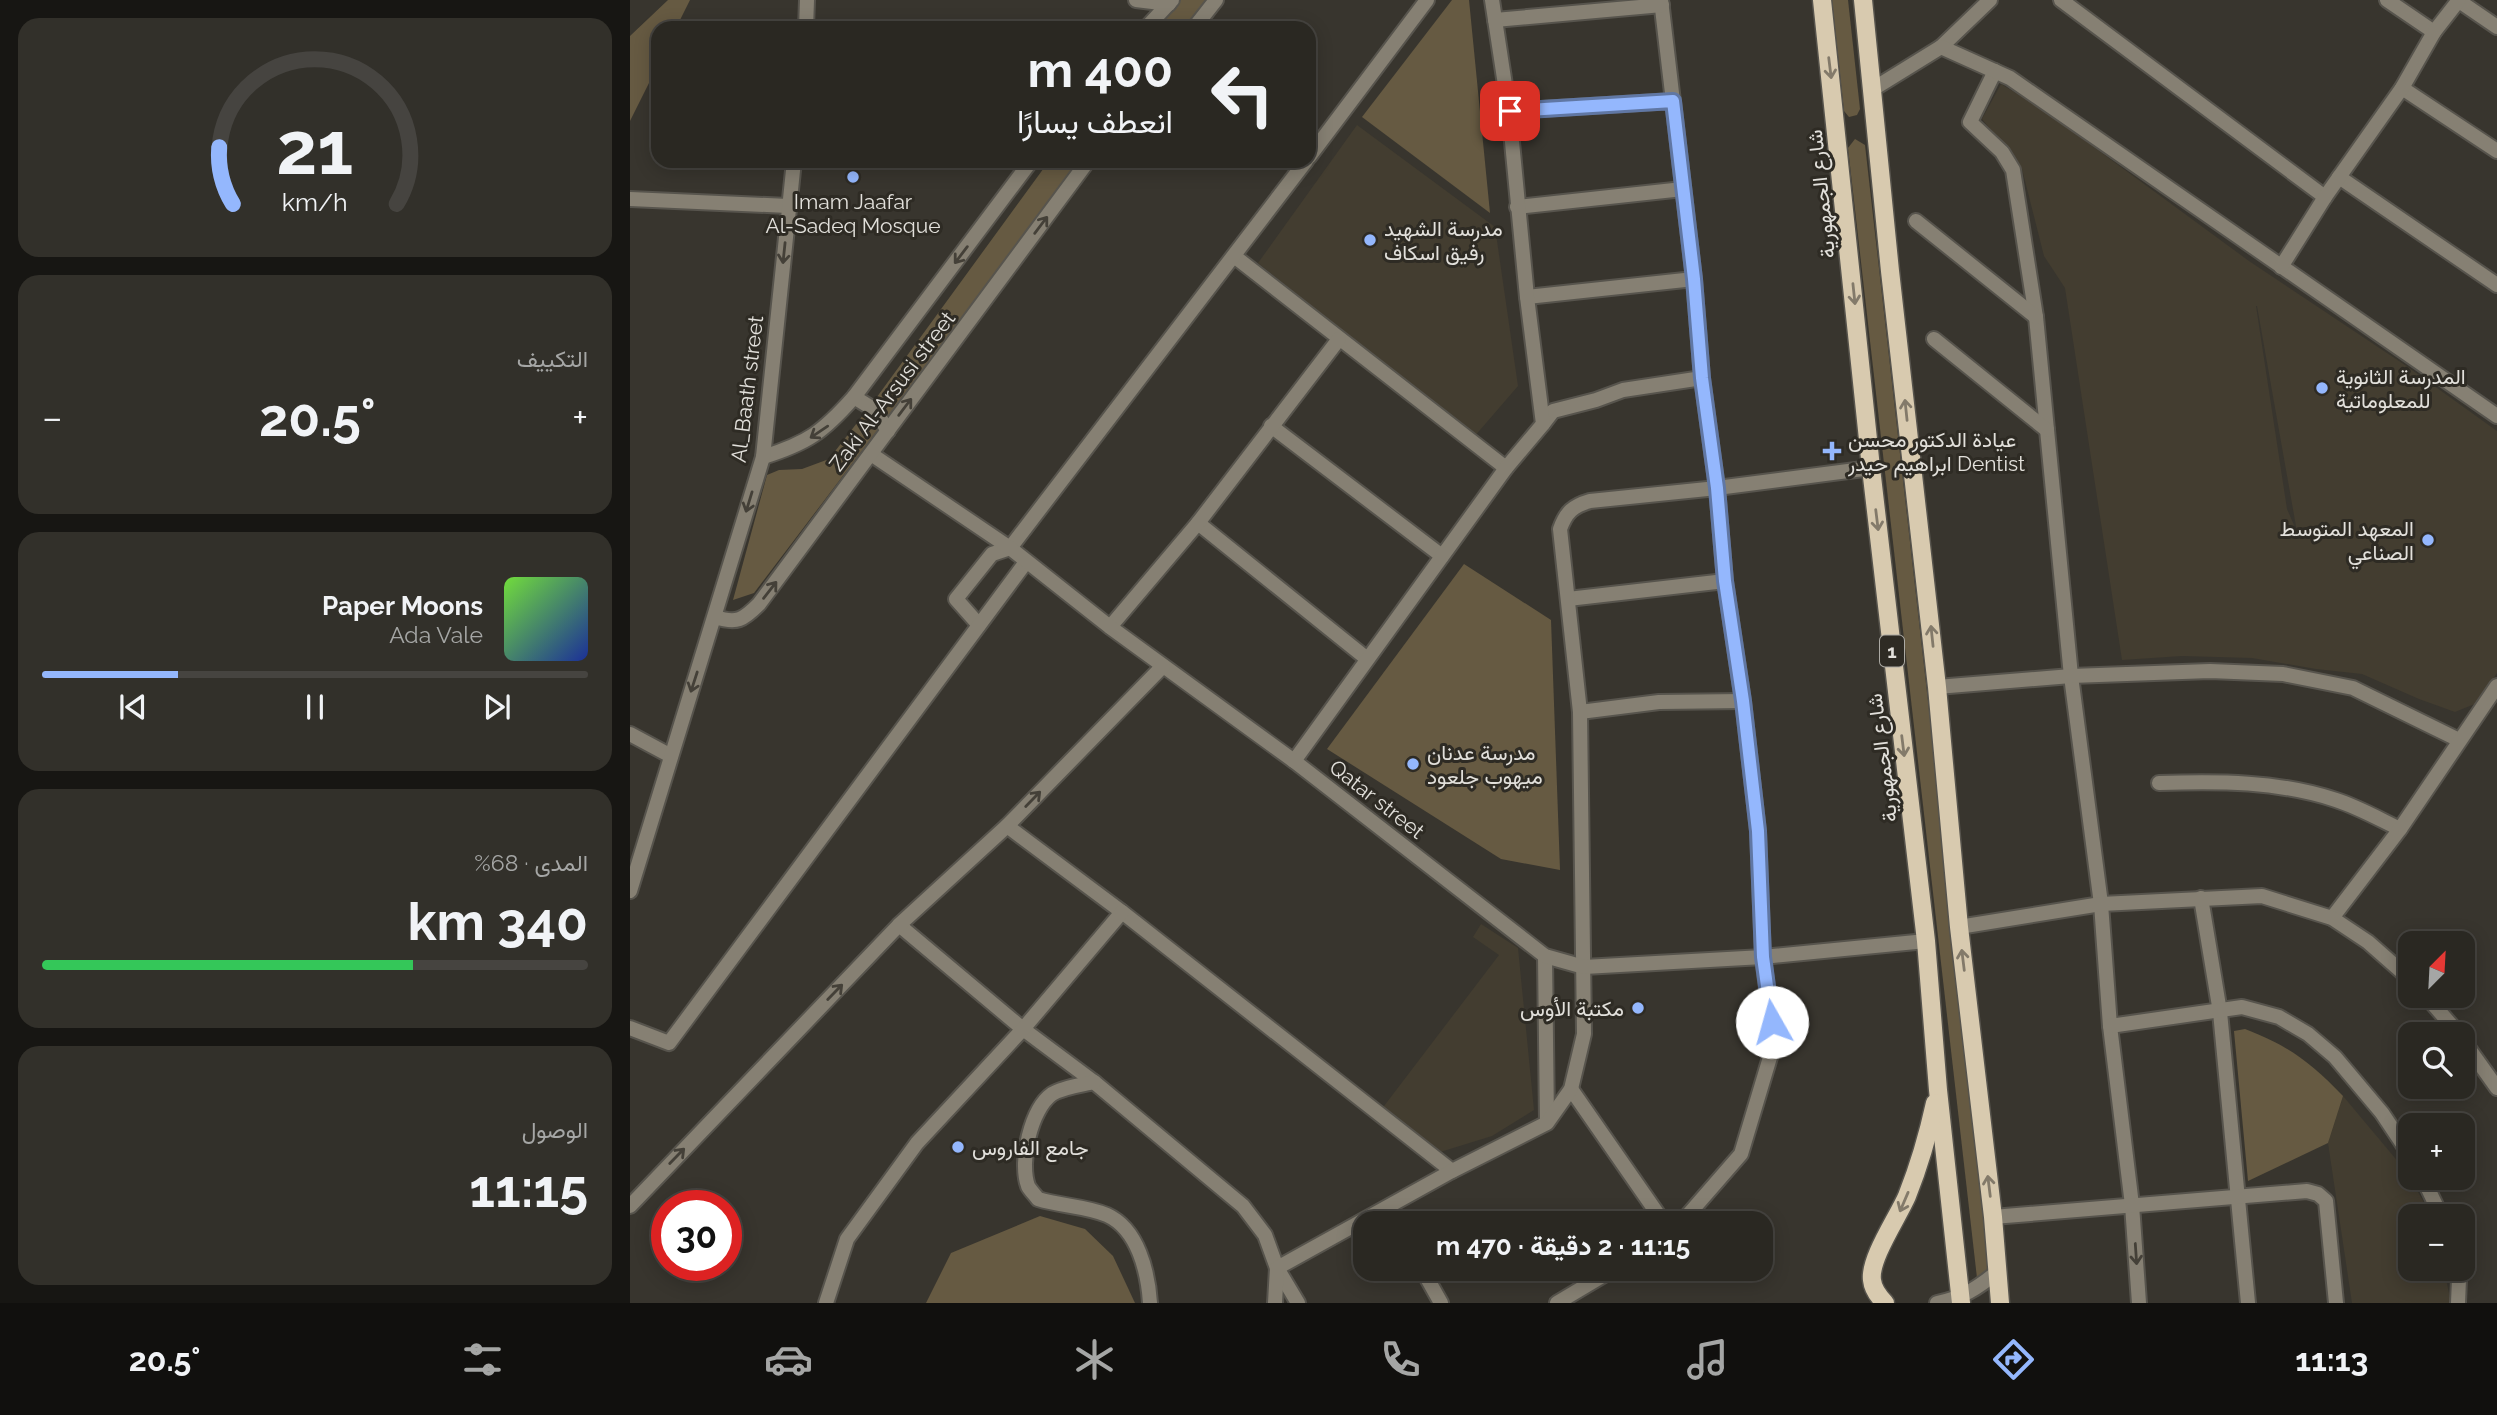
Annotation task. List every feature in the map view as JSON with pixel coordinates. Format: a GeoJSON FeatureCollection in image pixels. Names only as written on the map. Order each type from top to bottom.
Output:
{"type":"FeatureCollection","features":[{"type":"Feature","properties":{"kind":"main road","name":"شارع الجمهورية"},"geometry":{"type":"LineString","coordinates":[[1822,0],[1871,468],[1926,941],[1938,1090],[1961,1300]]}},
{"type":"Feature","properties":{"kind":"main road","name":"1"},"geometry":{"type":"LineString","coordinates":[[1863,0],[2000,1303]]}},
{"type":"Feature","properties":{"kind":"main road"},"geometry":{"type":"LineString","coordinates":[[1885,1303],[1878,1296],[1872,1280],[1874,1264],[1917,1171],[1938,1090]]}},
{"type":"Feature","properties":{"kind":"street"},"geometry":{"type":"LineString","coordinates":[[806,21],[807,0]]}},
{"type":"Feature","properties":{"kind":"street"},"geometry":{"type":"LineString","coordinates":[[1136,0],[1170,2]]}},
{"type":"Feature","properties":{"kind":"street"},"geometry":{"type":"LineString","coordinates":[[1200,21],[1216,0]]}},
{"type":"Feature","properties":{"kind":"street"},"geometry":{"type":"LineString","coordinates":[[1316,148],[1427,0]]}},
{"type":"Feature","properties":{"kind":"street"},"geometry":{"type":"LineString","coordinates":[[1492,0],[1510,111],[1517,207],[1543,424]]}},
{"type":"Feature","properties":{"kind":"street"},"geometry":{"type":"LineString","coordinates":[[1873,89],[1941,47],[1990,0]]}},
{"type":"Feature","properties":{"kind":"street"},"geometry":{"type":"LineString","coordinates":[[2060,0],[2325,197]]}},
{"type":"Feature","properties":{"kind":"street"},"geometry":{"type":"LineString","coordinates":[[2387,0],[2434,32]]}},
{"type":"Feature","properties":{"kind":"street"},"geometry":{"type":"LineString","coordinates":[[2281,267],[2325,197],[2402,88],[2434,32],[2459,1],[2497,27]]}},
{"type":"Feature","properties":{"kind":"street"},"geometry":{"type":"LineString","coordinates":[[1152,21],[1170,2]]}},
{"type":"Feature","properties":{"kind":"street"},"geometry":{"type":"LineString","coordinates":[[1495,20],[1661,2],[1694,279],[1702,378],[1717,488],[1725,581],[1743,701],[1758,831],[1763,957],[1774,1044],[1741,1154],[1691,1211]]}},
{"type":"Feature","properties":{"kind":"street"},"geometry":{"type":"LineString","coordinates":[[1941,47],[2010,78],[2497,416]]}},
{"type":"Feature","properties":{"kind":"street"},"geometry":{"type":"LineString","coordinates":[[1995,71],[1970,122],[2002,152],[2013,170],[2036,317],[2071,676],[2101,904],[2110,1026],[2132,1205],[2139,1303]]}},
{"type":"Feature","properties":{"kind":"street"},"geometry":{"type":"LineString","coordinates":[[2402,88],[2497,151]]}},
{"type":"Feature","properties":{"kind":"street"},"geometry":{"type":"LineString","coordinates":[[1510,111],[1673,101]]}},
{"type":"Feature","properties":{"kind":"street","name":"Al_Baath street"},"geometry":{"type":"LineString","coordinates":[[631,885],[763,457],[793,168]]}},
{"type":"Feature","properties":{"kind":"street"},"geometry":{"type":"LineString","coordinates":[[763,457],[809,439],[830,425],[854,397],[1026,168]]}},
{"type":"Feature","properties":{"kind":"street","name":"Zaki Al-Arsusi street"},"geometry":{"type":"LineString","coordinates":[[715,617],[730,622],[746,617],[759,604],[1083,168]]}},
{"type":"Feature","properties":{"kind":"street"},"geometry":{"type":"LineString","coordinates":[[979,625],[956,599],[992,554],[1010,548],[1301,168]]}},
{"type":"Feature","properties":{"kind":"street"},"geometry":{"type":"LineString","coordinates":[[2340,177],[2497,285]]}},
{"type":"Feature","properties":{"kind":"street"},"geometry":{"type":"LineString","coordinates":[[1517,207],[1683,189]]}},
{"type":"Feature","properties":{"kind":"street"},"geometry":{"type":"LineString","coordinates":[[630,199],[789,206]]}},
{"type":"Feature","properties":{"kind":"street"},"geometry":{"type":"LineString","coordinates":[[1916,220],[2036,317]]}},
{"type":"Feature","properties":{"kind":"street"},"geometry":{"type":"LineString","coordinates":[[1234,256],[1506,468]]}},
{"type":"Feature","properties":{"kind":"street"},"geometry":{"type":"LineString","coordinates":[[1527,297],[1694,279]]}},
{"type":"Feature","properties":{"kind":"street"},"geometry":{"type":"LineString","coordinates":[[1110,627],[1198,523],[1339,339]]}},
{"type":"Feature","properties":{"kind":"street"},"geometry":{"type":"LineString","coordinates":[[1934,339],[2047,430]]}},
{"type":"Feature","properties":{"kind":"street"},"geometry":{"type":"LineString","coordinates":[[1294,761],[1506,468],[1553,411],[1623,390],[1702,378]]}},
{"type":"Feature","properties":{"kind":"street"},"geometry":{"type":"LineString","coordinates":[[854,397],[875,410],[888,431]]}},
{"type":"Feature","properties":{"kind":"street"},"geometry":{"type":"LineString","coordinates":[[1271,426],[1442,556]]}},
{"type":"Feature","properties":{"kind":"street","name":"Qatar street"},"geometry":{"type":"LineString","coordinates":[[871,454],[1010,548],[1110,627],[1294,761],[1545,956],[1584,967],[1763,957],[1926,941]]}},
{"type":"Feature","properties":{"kind":"street"},"geometry":{"type":"LineString","coordinates":[[1277,1268],[1451,1171],[1547,1123],[1571,1089],[1584,1034],[1584,967],[1580,712],[1560,529],[1565,517],[1574,506],[1590,501],[1871,468]]}},
{"type":"Feature","properties":{"kind":"street"},"geometry":{"type":"LineString","coordinates":[[1198,523],[1366,658]]}},
{"type":"Feature","properties":{"kind":"street"},"geometry":{"type":"LineString","coordinates":[[630,1028],[669,1043],[1026,562]]}},
{"type":"Feature","properties":{"kind":"street"},"geometry":{"type":"LineString","coordinates":[[1568,598],[1725,581]]}},
{"type":"Feature","properties":{"kind":"street"},"geometry":{"type":"LineString","coordinates":[[630,1206],[899,925],[1007,825],[1163,666]]}},
{"type":"Feature","properties":{"kind":"street"},"geometry":{"type":"LineString","coordinates":[[1937,687],[2071,676],[2210,671],[2283,674],[2353,688],[2459,740]]}},
{"type":"Feature","properties":{"kind":"street"},"geometry":{"type":"LineString","coordinates":[[2332,918],[2400,829],[2497,687]]}},
{"type":"Feature","properties":{"kind":"street"},"geometry":{"type":"LineString","coordinates":[[1580,712],[1659,702],[1743,701]]}},
{"type":"Feature","properties":{"kind":"street"},"geometry":{"type":"LineString","coordinates":[[630,734],[671,756]]}},
{"type":"Feature","properties":{"kind":"street"},"geometry":{"type":"LineString","coordinates":[[2159,783],[2213,781],[2266,785],[2336,800],[2400,829]]}},
{"type":"Feature","properties":{"kind":"street"},"geometry":{"type":"LineString","coordinates":[[1007,825],[1451,1171]]}},
{"type":"Feature","properties":{"kind":"street"},"geometry":{"type":"LineString","coordinates":[[1959,927],[2101,904],[2262,896],[2332,918],[2368,942],[2398,968]]}},
{"type":"Feature","properties":{"kind":"street"},"geometry":{"type":"LineString","coordinates":[[2202,898],[2220,1012],[2248,1303]]}},
{"type":"Feature","properties":{"kind":"street"},"geometry":{"type":"LineString","coordinates":[[826,1303],[847,1239],[917,1143],[1023,1029],[1122,912]]}},
{"type":"Feature","properties":{"kind":"street"},"geometry":{"type":"LineString","coordinates":[[899,925],[1243,1206],[1265,1235],[1277,1268],[1298,1303]]}},
{"type":"Feature","properties":{"kind":"street"},"geometry":{"type":"LineString","coordinates":[[1545,956],[1547,1123]]}},
{"type":"Feature","properties":{"kind":"street"},"geometry":{"type":"LineString","coordinates":[[2110,1026],[2242,1007],[2279,1017],[2308,1034],[2335,1057],[2398,1136]]}},
{"type":"Feature","properties":{"kind":"street"},"geometry":{"type":"LineString","coordinates":[[2436,1008],[2449,1022]]}},
{"type":"Feature","properties":{"kind":"street"},"geometry":{"type":"LineString","coordinates":[[2475,1057],[2497,1088]]}},
{"type":"Feature","properties":{"kind":"street"},"geometry":{"type":"LineString","coordinates":[[1094,1082],[1055,1092],[1042,1103],[1031,1125],[1026,1156],[1028,1185],[1038,1199],[1105,1214],[1123,1224],[1135,1242],[1149,1283],[1150,1303]]}},
{"type":"Feature","properties":{"kind":"street"},"geometry":{"type":"LineString","coordinates":[[1571,1089],[1656,1211]]}},
{"type":"Feature","properties":{"kind":"street"},"geometry":{"type":"LineString","coordinates":[[1993,1217],[2307,1191],[2318,1194],[2326,1201],[2336,1303]]}},
{"type":"Feature","properties":{"kind":"street"},"geometry":{"type":"LineString","coordinates":[[1275,1303],[1277,1268]]}},
{"type":"Feature","properties":{"kind":"street"},"geometry":{"type":"LineString","coordinates":[[1937,1303],[1961,1300],[1997,1272]]}},
{"type":"Feature","properties":{"kind":"street"},"geometry":{"type":"LineString","coordinates":[[1429,1281],[1441,1303]]}},
{"type":"Feature","properties":{"kind":"street"},"geometry":{"type":"LineString","coordinates":[[1557,1303],[1594,1281]]}},
{"type":"Feature","properties":{"kind":"street"},"geometry":{"type":"LineString","coordinates":[[2458,1303],[2459,1281]]}},
{"type":"Feature","properties":{"kind":"shaded area"},"geometry":{"type":"Polygon","coordinates":[[[668,0],[690,0],[680,21],[651,21],[651,79],[630,121],[630,36],[668,0]]]}},
{"type":"Feature","properties":{"kind":"shaded area"},"geometry":{"type":"Polygon","coordinates":[[[1181,0],[1206,0],[1190,21],[1164,21],[1181,0]]]}},
{"type":"Feature","properties":{"kind":"shaded area"},"geometry":{"type":"Polygon","coordinates":[[[1452,0],[1469,0],[1490,213],[1362,117],[1452,0]]]}},
{"type":"Feature","properties":{"kind":"shaded area"},"geometry":{"type":"Polygon","coordinates":[[[1832,0],[1848,0],[1860,109],[1857,115],[1849,117],[1844,111],[1832,0]]]}},
{"type":"Feature","properties":{"kind":"shaded area"},"geometry":{"type":"Polygon","coordinates":[[[2001,84],[2042,109],[2249,261],[2405,365],[2497,431],[2497,673],[2477,703],[2455,712],[2362,674],[2252,658],[2182,656],[2122,660],[2065,288],[2044,256],[2022,169],[1982,119],[2001,84]],[[2257,306],[2287,509],[2297,532],[2257,306]]]}},
{"type":"Feature","properties":{"kind":"shaded area"},"geometry":{"type":"Polygon","coordinates":[[[1357,125],[1495,227],[1518,386],[1474,437],[1258,263],[1357,125]]]}},
{"type":"Feature","properties":{"kind":"shaded area"},"geometry":{"type":"Polygon","coordinates":[[[1855,139],[1865,145],[1992,1266],[1987,1274],[1977,1278],[1848,148],[1855,139]]]}},
{"type":"Feature","properties":{"kind":"shaded area"},"geometry":{"type":"Polygon","coordinates":[[[1044,168],[1077,168],[754,593],[733,600],[767,475],[779,470],[802,469],[829,459],[1044,168]]]}},
{"type":"Feature","properties":{"kind":"shaded area"},"geometry":{"type":"Polygon","coordinates":[[[1464,564],[1551,620],[1560,870],[1501,859],[1327,749],[1464,564]]]}},
{"type":"Feature","properties":{"kind":"shaded area"},"geometry":{"type":"Polygon","coordinates":[[[1481,924],[1518,948],[1534,1110],[1492,1136],[1437,1153],[1381,1110],[1499,955],[1473,937],[1481,924]]]}},
{"type":"Feature","properties":{"kind":"shaded area"},"geometry":{"type":"Polygon","coordinates":[[[2245,1029],[2298,1056],[2343,1096],[2328,1143],[2248,1181],[2234,1031],[2245,1029]]]}},
{"type":"Feature","properties":{"kind":"shaded area"},"geometry":{"type":"Polygon","coordinates":[[[2343,1096],[2398,1162],[2398,1190],[2417,1190],[2425,1204],[2398,1204],[2398,1281],[2446,1281],[2451,1303],[2352,1303],[2328,1143],[2343,1096]]]}},
{"type":"Feature","properties":{"kind":"shaded area"},"geometry":{"type":"Polygon","coordinates":[[[1040,1216],[1085,1229],[1113,1256],[1135,1303],[926,1303],[951,1253],[1040,1216]]]}},
{"type":"Feature","properties":{"kind":"place","name":"Imam Jaafar Al-Sadeq Mosque"},"geometry":{"type":"Point","coordinates":[853,177]}},
{"type":"Feature","properties":{"kind":"place","name":"مدرسة الشهيد رفيق اسكاف"},"geometry":{"type":"Point","coordinates":[1370,240]}},
{"type":"Feature","properties":{"kind":"place","name":"المدرسة الثانوية للمعلوماتية"},"geometry":{"type":"Point","coordinates":[2322,388]}},
{"type":"Feature","properties":{"kind":"place","name":"عيادة الدكتور محسن ابراهيم حيدر Dentist"},"geometry":{"type":"Point","coordinates":[1832,451]}},
{"type":"Feature","properties":{"kind":"place","name":"المعهد المتوسط الصناعي"},"geometry":{"type":"Point","coordinates":[2428,540]}},
{"type":"Feature","properties":{"kind":"place","name":"مدرسة عدنان ميهوب جلعود"},"geometry":{"type":"Point","coordinates":[1413,764]}},
{"type":"Feature","properties":{"kind":"place","name":"مكتبة الأوس"},"geometry":{"type":"Point","coordinates":[1638,1008]}},
{"type":"Feature","properties":{"kind":"place","name":"جامع الفاروس"},"geometry":{"type":"Point","coordinates":[958,1147]}},
{"type":"Feature","properties":{"kind":"route"},"geometry":{"type":"LineString","coordinates":[[1510,111],[1673,101],[1725,581],[1743,701],[1758,831],[1763,957],[1772,1022]]}}]}
